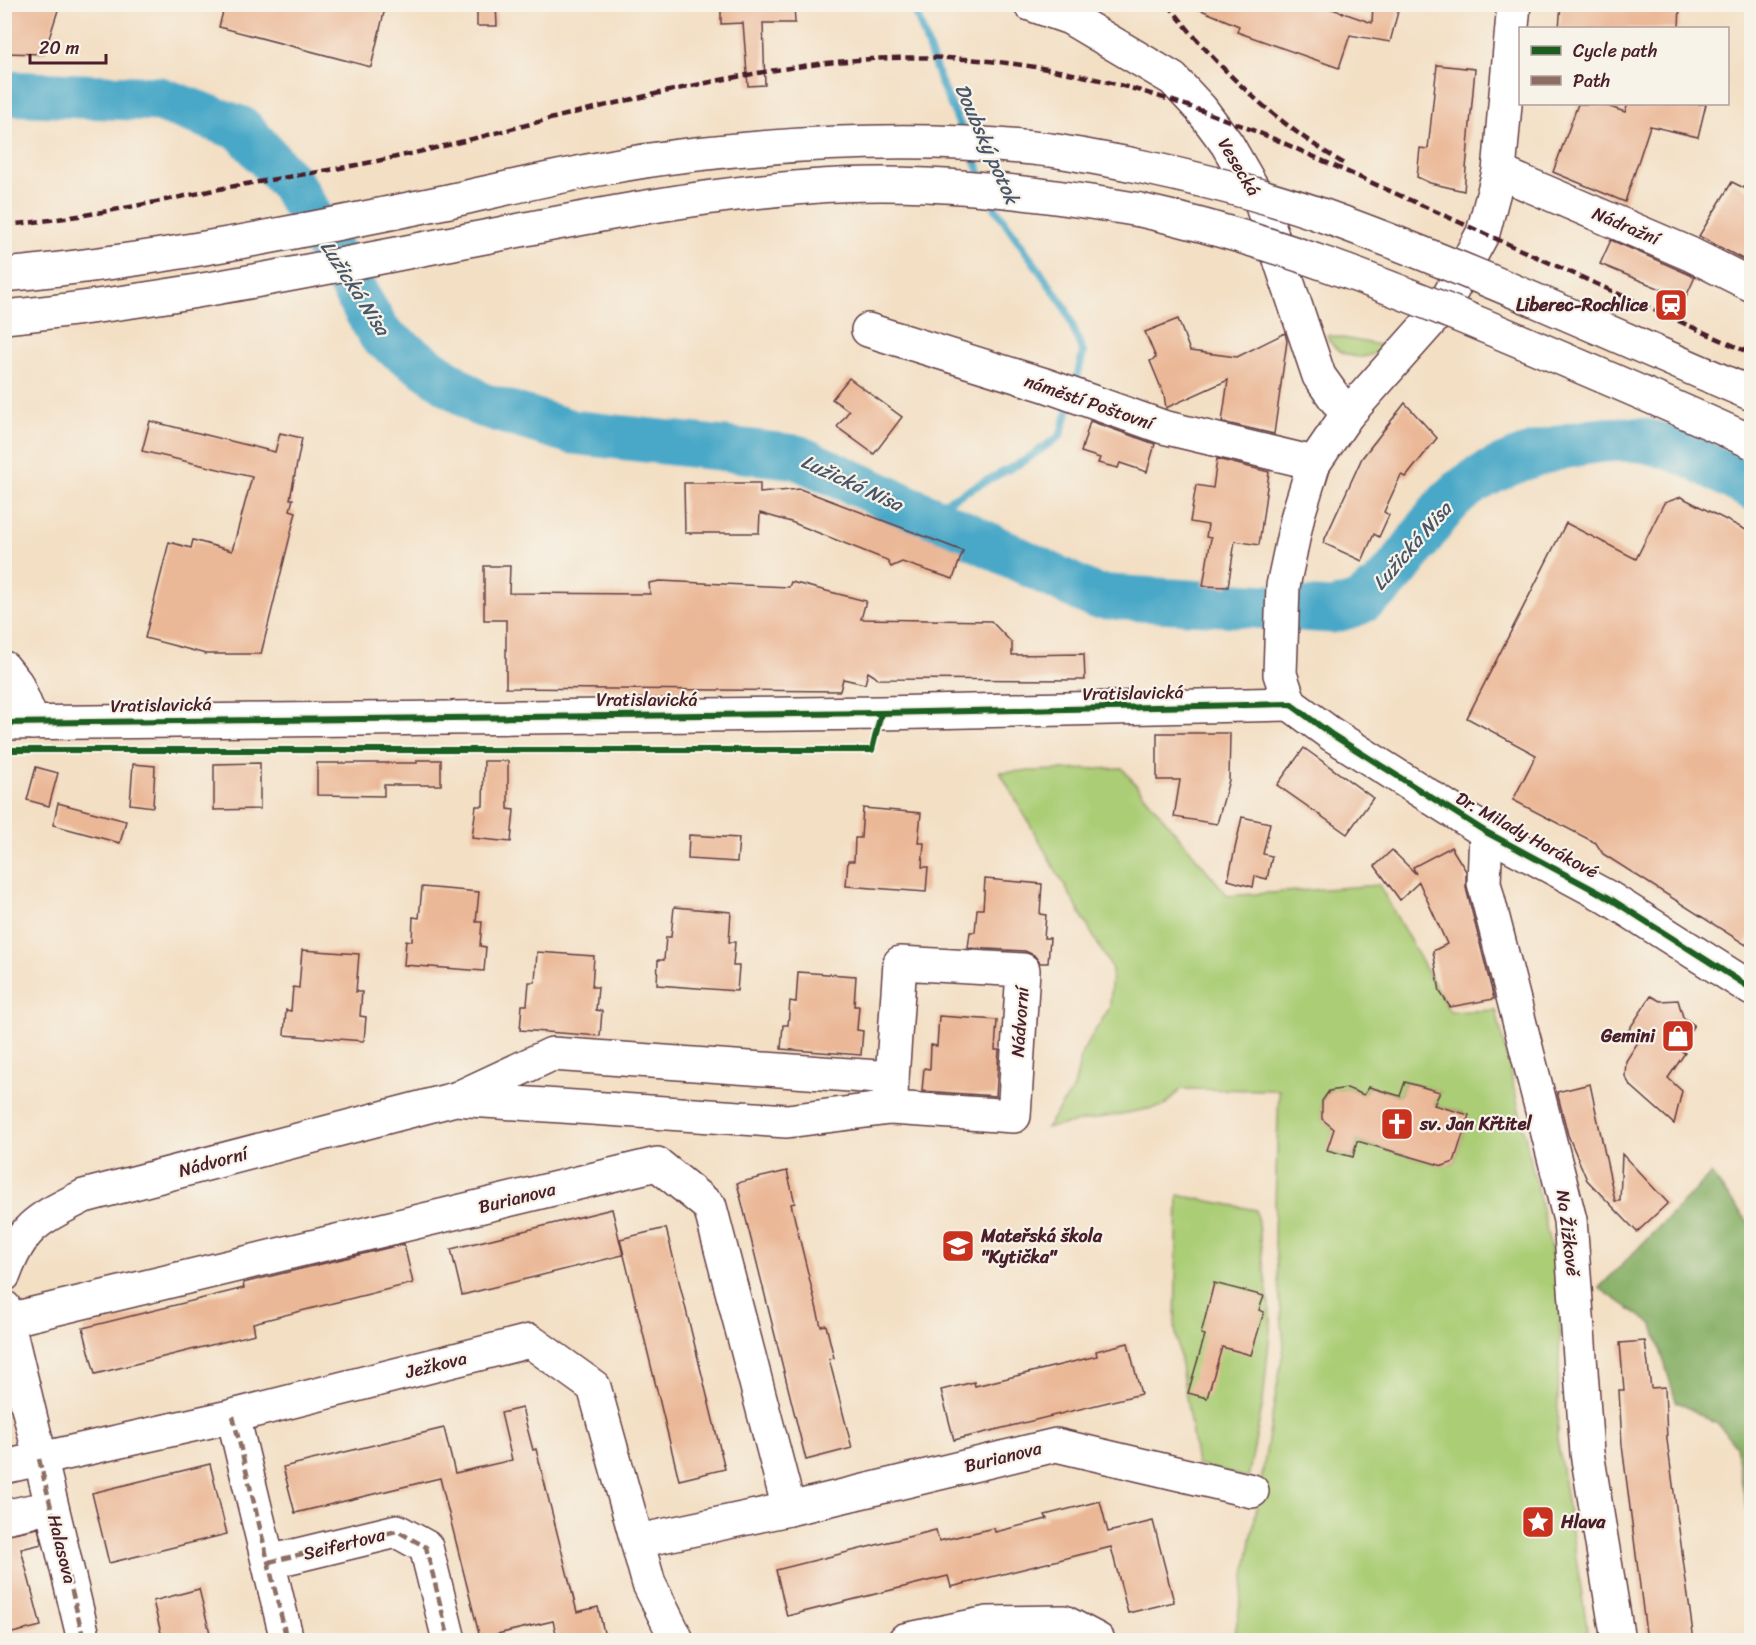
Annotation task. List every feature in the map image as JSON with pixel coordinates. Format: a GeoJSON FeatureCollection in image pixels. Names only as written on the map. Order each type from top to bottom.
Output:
{"type":"FeatureCollection","features":[{"type":"Feature","properties":{"kind":"main road","name":"Vesecká"},"geometry":{"type":"LineString","coordinates":[[1030,4],[1070,18],[1173,79],[1207,118],[1227,144],[1261,203],[1319,376],[1347,415]]}},
{"type":"Feature","properties":{"kind":"main road"},"geometry":{"type":"LineString","coordinates":[[1290,704],[1280,674],[1279,648],[1283,586],[1298,515],[1314,463],[1347,415],[1443,307],[1483,232],[1499,172],[1514,4]]}},
{"type":"Feature","properties":{"kind":"main road"},"geometry":{"type":"LineString","coordinates":[[4,275],[103,266],[234,245],[572,175],[694,154],[806,145],[968,143],[1051,150],[1129,164],[1203,180],[1327,217],[1469,273],[1752,394]]}},
{"type":"Feature","properties":{"kind":"main road","name":"Nádražní"},"geometry":{"type":"LineString","coordinates":[[1499,172],[1690,254],[1752,285]]}},
{"type":"Feature","properties":{"kind":"main road"},"geometry":{"type":"LineString","coordinates":[[4,316],[106,307],[206,291],[697,198],[809,187],[907,184],[1045,194],[1140,210],[1198,223],[1317,259],[1454,313],[1752,442]]}},
{"type":"Feature","properties":{"kind":"main road","name":"náměstí Poštovní"},"geometry":{"type":"LineString","coordinates":[[868,330],[1045,385],[1163,427],[1314,463]]}},
{"type":"Feature","properties":{"kind":"main road"},"geometry":{"type":"LineString","coordinates":[[4,668],[16,683],[19,723]]}},
{"type":"Feature","properties":{"kind":"main road","name":"Vratislavická"},"geometry":{"type":"LineString","coordinates":[[19,723],[318,717],[893,713],[1290,704]]}},
{"type":"Feature","properties":{"kind":"main road","name":"Dr. Milady Horákové"},"geometry":{"type":"LineString","coordinates":[[1290,704],[1331,734],[1486,832],[1609,898],[1752,989]]}},
{"type":"Feature","properties":{"kind":"main road","name":"Na Žižkově"},"geometry":{"type":"LineString","coordinates":[[1486,832],[1484,883],[1570,1220],[1587,1454],[1618,1641]]}},
{"type":"Feature","properties":{"kind":"main road","name":"Nádvorní"},"geometry":{"type":"LineString","coordinates":[[4,1275],[13,1251],[37,1220],[84,1196],[455,1099],[552,1054],[891,1093],[1014,1116],[1023,970],[900,963],[891,1093]]}},
{"type":"Feature","properties":{"kind":"main road","name":"Nádvorní"},"geometry":{"type":"LineString","coordinates":[[455,1099],[787,1121],[891,1093]]}},
{"type":"Feature","properties":{"kind":"main road","name":"Burianova"},"geometry":{"type":"LineString","coordinates":[[39,1458],[6,1316],[657,1164],[710,1207],[789,1509]]}},
{"type":"Feature","properties":{"kind":"main road","name":"Ježkova"},"geometry":{"type":"LineString","coordinates":[[4,1467],[233,1416],[530,1341],[594,1387],[649,1584],[677,1641]]}},
{"type":"Feature","properties":{"kind":"main road"},"geometry":{"type":"LineString","coordinates":[[233,1416],[287,1641]]}},
{"type":"Feature","properties":{"kind":"main road","name":"Burianova"},"geometry":{"type":"LineString","coordinates":[[638,1541],[789,1509],[1056,1445],[1252,1491]]}},
{"type":"Feature","properties":{"kind":"main road","name":"Halasova"},"geometry":{"type":"LineString","coordinates":[[39,1458],[84,1641]]}},
{"type":"Feature","properties":{"kind":"main road","name":"Seifertova"},"geometry":{"type":"LineString","coordinates":[[269,1562],[397,1531],[426,1547],[449,1641]]}},
{"type":"Feature","properties":{"kind":"main road"},"geometry":{"type":"LineString","coordinates":[[905,1641],[988,1623],[1064,1622],[1098,1641]]}},
{"type":"Feature","properties":{"kind":"green space"},"geometry":{"type":"Polygon","coordinates":[[[1327,335],[1380,345],[1368,356],[1352,356],[1336,348],[1327,335]]]}},
{"type":"Feature","properties":{"kind":"green space"},"geometry":{"type":"Polygon","coordinates":[[[1122,768],[1228,896],[1379,885],[1450,1012],[1496,1010],[1561,1292],[1557,1438],[1589,1640],[1234,1640],[1284,1346],[1274,1234],[1279,1090],[1181,1089],[1164,1106],[1046,1128],[1074,1088],[1082,1052],[1110,1007],[1112,969],[1000,772],[1122,768]],[[1405,1082],[1400,1096],[1369,1087],[1364,1095],[1347,1088],[1329,1091],[1322,1101],[1322,1119],[1334,1129],[1328,1150],[1353,1157],[1357,1141],[1443,1166],[1454,1162],[1467,1120],[1463,1113],[1434,1105],[1440,1092],[1405,1082]]]}},
{"type":"Feature","properties":{"kind":"green space"},"geometry":{"type":"Polygon","coordinates":[[[1711,1174],[1751,1226],[1751,1510],[1746,1508],[1736,1446],[1719,1425],[1676,1401],[1653,1325],[1599,1288],[1711,1174]]]}},
{"type":"Feature","properties":{"kind":"green space"},"geometry":{"type":"Polygon","coordinates":[[[1178,1195],[1256,1210],[1271,1320],[1263,1403],[1248,1478],[1197,1465],[1175,1328],[1178,1195]]]}},
{"type":"Feature","properties":{"kind":"building"},"geometry":{"type":"Polygon","coordinates":[[[4,4],[60,4],[44,54],[4,53],[4,4]]]}},
{"type":"Feature","properties":{"kind":"building"},"geometry":{"type":"Polygon","coordinates":[[[225,4],[386,4],[371,67],[219,27],[225,4]]]}},
{"type":"Feature","properties":{"kind":"building"},"geometry":{"type":"Polygon","coordinates":[[[477,4],[496,4],[497,26],[477,26],[477,4]]]}},
{"type":"Feature","properties":{"kind":"building"},"geometry":{"type":"Polygon","coordinates":[[[721,4],[794,4],[795,23],[763,23],[765,85],[748,86],[743,23],[721,24],[721,4]]]}},
{"type":"Feature","properties":{"kind":"building"},"geometry":{"type":"Polygon","coordinates":[[[1187,4],[1318,4],[1372,23],[1373,4],[1400,4],[1390,42],[1350,35],[1339,68],[1237,32],[1239,26],[1187,4]]]}},
{"type":"Feature","properties":{"kind":"building"},"geometry":{"type":"Polygon","coordinates":[[[1561,4],[1680,4],[1679,27],[1559,27],[1561,4]]]}},
{"type":"Feature","properties":{"kind":"building"},"geometry":{"type":"Polygon","coordinates":[[[1437,65],[1475,69],[1464,191],[1430,183],[1417,177],[1420,148],[1428,149],[1437,65]]]}},
{"type":"Feature","properties":{"kind":"building"},"geometry":{"type":"Polygon","coordinates":[[[1578,105],[1604,105],[1625,112],[1628,105],[1706,105],[1698,137],[1650,126],[1625,202],[1553,172],[1578,105]]]}},
{"type":"Feature","properties":{"kind":"building"},"geometry":{"type":"Polygon","coordinates":[[[1732,182],[1752,192],[1752,264],[1699,236],[1732,182]]]}},
{"type":"Feature","properties":{"kind":"building"},"geometry":{"type":"Polygon","coordinates":[[[1611,240],[1695,277],[1685,299],[1600,264],[1611,240]]]}},
{"type":"Feature","properties":{"kind":"building"},"geometry":{"type":"Polygon","coordinates":[[[1178,319],[1190,351],[1237,357],[1285,333],[1287,341],[1274,434],[1222,422],[1228,380],[1166,408],[1164,395],[1150,361],[1156,358],[1145,332],[1178,319]]]}},
{"type":"Feature","properties":{"kind":"building"},"geometry":{"type":"Polygon","coordinates":[[[849,378],[902,417],[874,454],[837,427],[849,411],[832,399],[849,378]]]}},
{"type":"Feature","properties":{"kind":"building"},"geometry":{"type":"Polygon","coordinates":[[[1405,403],[1437,438],[1406,477],[1401,475],[1384,512],[1389,515],[1379,537],[1374,534],[1362,561],[1323,543],[1362,458],[1405,403]]]}},
{"type":"Feature","properties":{"kind":"building"},"geometry":{"type":"Polygon","coordinates":[[[150,421],[275,452],[280,433],[302,438],[290,499],[293,499],[290,510],[296,512],[261,654],[206,654],[145,638],[169,542],[191,548],[193,540],[232,551],[252,477],[142,451],[150,421]]]}},
{"type":"Feature","properties":{"kind":"building"},"geometry":{"type":"Polygon","coordinates":[[[1090,421],[1155,444],[1147,472],[1120,463],[1118,468],[1098,463],[1100,458],[1081,452],[1090,421]]]}},
{"type":"Feature","properties":{"kind":"building"},"geometry":{"type":"Polygon","coordinates":[[[1217,459],[1269,472],[1259,545],[1235,541],[1228,587],[1203,586],[1211,538],[1206,537],[1208,525],[1190,522],[1196,485],[1213,488],[1217,459]]]}},
{"type":"Feature","properties":{"kind":"building"},"geometry":{"type":"Polygon","coordinates":[[[684,483],[760,483],[760,493],[800,489],[963,551],[953,579],[902,562],[891,567],[887,560],[791,522],[760,513],[759,533],[685,533],[684,483]]]}},
{"type":"Feature","properties":{"kind":"building"},"geometry":{"type":"Polygon","coordinates":[[[1681,497],[1752,533],[1752,933],[1746,945],[1603,854],[1596,843],[1513,800],[1536,755],[1467,718],[1566,523],[1636,559],[1664,503],[1681,497]]]}},
{"type":"Feature","properties":{"kind":"building"},"geometry":{"type":"Polygon","coordinates":[[[484,566],[510,566],[509,593],[650,594],[649,583],[660,581],[789,587],[791,582],[866,601],[861,619],[991,621],[1012,643],[1012,655],[1084,654],[1085,680],[879,679],[868,672],[865,684],[843,679],[840,691],[506,688],[506,620],[484,620],[484,566]]]}},
{"type":"Feature","properties":{"kind":"building"},"geometry":{"type":"Polygon","coordinates":[[[1157,733],[1230,733],[1229,780],[1217,824],[1174,817],[1180,780],[1157,780],[1157,733]]]}},
{"type":"Feature","properties":{"kind":"building"},"geometry":{"type":"Polygon","coordinates":[[[1304,748],[1373,798],[1347,834],[1277,785],[1304,748]]]}},
{"type":"Feature","properties":{"kind":"building"},"geometry":{"type":"Polygon","coordinates":[[[417,760],[441,760],[441,785],[384,785],[384,796],[317,795],[317,763],[417,763],[417,760]]]}},
{"type":"Feature","properties":{"kind":"building"},"geometry":{"type":"Polygon","coordinates":[[[484,761],[508,761],[508,809],[514,810],[511,842],[472,838],[476,806],[483,806],[484,761]]]}},
{"type":"Feature","properties":{"kind":"building"},"geometry":{"type":"Polygon","coordinates":[[[260,763],[260,809],[214,810],[214,764],[260,763]]]}},
{"type":"Feature","properties":{"kind":"building"},"geometry":{"type":"Polygon","coordinates":[[[133,764],[155,766],[153,807],[130,804],[133,764]]]}},
{"type":"Feature","properties":{"kind":"building"},"geometry":{"type":"Polygon","coordinates":[[[36,767],[58,773],[49,806],[27,800],[36,767]]]}},
{"type":"Feature","properties":{"kind":"building"},"geometry":{"type":"Polygon","coordinates":[[[58,803],[126,821],[120,843],[53,825],[58,803]]]}},
{"type":"Feature","properties":{"kind":"building"},"geometry":{"type":"Polygon","coordinates":[[[863,808],[921,813],[918,843],[924,843],[922,867],[928,867],[926,892],[846,886],[848,861],[854,861],[855,838],[861,838],[863,808]]]}},
{"type":"Feature","properties":{"kind":"building"},"geometry":{"type":"Polygon","coordinates":[[[1242,817],[1270,823],[1263,854],[1272,856],[1267,879],[1255,876],[1253,887],[1228,880],[1242,817]]]}},
{"type":"Feature","properties":{"kind":"building"},"geometry":{"type":"Polygon","coordinates":[[[689,835],[739,838],[737,862],[688,859],[689,835]]]}},
{"type":"Feature","properties":{"kind":"building"},"geometry":{"type":"Polygon","coordinates":[[[1451,847],[1466,871],[1466,888],[1494,999],[1450,1007],[1440,992],[1433,951],[1447,944],[1419,882],[1400,900],[1375,866],[1392,850],[1416,874],[1413,867],[1451,847]]]}},
{"type":"Feature","properties":{"kind":"building"},"geometry":{"type":"Polygon","coordinates":[[[985,879],[1042,884],[1040,914],[1046,915],[1044,938],[1050,938],[1048,963],[1040,963],[1034,955],[1025,951],[968,948],[970,932],[975,932],[977,909],[983,909],[985,879]]]}},
{"type":"Feature","properties":{"kind":"building"},"geometry":{"type":"Polygon","coordinates":[[[422,887],[479,892],[476,922],[482,922],[480,946],[486,947],[484,971],[404,965],[406,940],[412,941],[413,917],[419,918],[422,887]]]}},
{"type":"Feature","properties":{"kind":"building"},"geometry":{"type":"Polygon","coordinates":[[[674,907],[731,912],[729,942],[735,942],[733,966],[739,966],[737,991],[657,985],[658,960],[664,960],[666,937],[671,937],[674,907]]]}},
{"type":"Feature","properties":{"kind":"building"},"geometry":{"type":"Polygon","coordinates":[[[302,950],[359,954],[356,992],[362,992],[360,1016],[366,1017],[364,1041],[284,1035],[286,1010],[291,1011],[293,987],[299,988],[302,950]]]}},
{"type":"Feature","properties":{"kind":"building"},"geometry":{"type":"Polygon","coordinates":[[[537,952],[594,956],[592,987],[598,987],[596,1010],[602,1011],[600,1036],[520,1030],[522,1005],[527,1005],[529,982],[535,982],[537,952]]]}},
{"type":"Feature","properties":{"kind":"building"},"geometry":{"type":"Polygon","coordinates":[[[798,972],[856,976],[854,1006],[859,1006],[857,1030],[863,1031],[861,1055],[781,1049],[783,1025],[788,1025],[790,1001],[796,1002],[798,972]]]}},
{"type":"Feature","properties":{"kind":"building"},"geometry":{"type":"Polygon","coordinates":[[[1651,996],[1660,1001],[1678,1000],[1683,1017],[1694,1025],[1678,1049],[1685,1053],[1668,1078],[1682,1091],[1674,1124],[1630,1085],[1625,1076],[1626,1061],[1640,1039],[1628,1031],[1651,996]]]}},
{"type":"Feature","properties":{"kind":"building"},"geometry":{"type":"Polygon","coordinates":[[[939,1016],[997,1020],[995,1050],[999,1050],[996,1096],[922,1091],[924,1068],[930,1069],[931,1045],[937,1046],[939,1016]]]}},
{"type":"Feature","properties":{"kind":"building","name":"sv. Jan Křtitel"},"geometry":{"type":"Polygon","coordinates":[[[1405,1082],[1440,1092],[1434,1105],[1469,1115],[1454,1162],[1443,1166],[1357,1141],[1353,1157],[1327,1150],[1334,1129],[1322,1119],[1322,1101],[1329,1091],[1347,1088],[1364,1095],[1369,1087],[1400,1096],[1405,1082]]]}},
{"type":"Feature","properties":{"kind":"building"},"geometry":{"type":"Polygon","coordinates":[[[1590,1084],[1615,1201],[1620,1201],[1622,1154],[1668,1203],[1637,1232],[1587,1180],[1568,1135],[1557,1092],[1590,1084]]]}},
{"type":"Feature","properties":{"kind":"building"},"geometry":{"type":"Polygon","coordinates":[[[787,1171],[795,1203],[791,1204],[821,1326],[826,1325],[834,1358],[829,1359],[852,1448],[806,1460],[737,1183],[787,1171]]]}},
{"type":"Feature","properties":{"kind":"building"},"geometry":{"type":"Polygon","coordinates":[[[612,1209],[623,1255],[462,1295],[451,1249],[612,1209]]]}},
{"type":"Feature","properties":{"kind":"building"},"geometry":{"type":"Polygon","coordinates":[[[666,1228],[725,1469],[679,1480],[620,1239],[666,1228]]]}},
{"type":"Feature","properties":{"kind":"building"},"geometry":{"type":"Polygon","coordinates":[[[404,1244],[413,1283],[253,1323],[255,1334],[95,1374],[83,1328],[244,1288],[243,1283],[404,1244]]]}},
{"type":"Feature","properties":{"kind":"building"},"geometry":{"type":"Polygon","coordinates":[[[1214,1283],[1264,1296],[1259,1310],[1264,1312],[1251,1355],[1222,1347],[1207,1398],[1188,1393],[1205,1335],[1201,1334],[1214,1283]]]}},
{"type":"Feature","properties":{"kind":"building"},"geometry":{"type":"Polygon","coordinates":[[[1645,1341],[1651,1388],[1665,1387],[1667,1440],[1694,1641],[1647,1641],[1622,1445],[1619,1390],[1624,1390],[1620,1343],[1645,1341]]]}},
{"type":"Feature","properties":{"kind":"building"},"geometry":{"type":"Polygon","coordinates":[[[1128,1343],[1141,1394],[954,1440],[941,1390],[974,1382],[975,1386],[1097,1356],[1096,1351],[1128,1343]]]}},
{"type":"Feature","properties":{"kind":"building"},"geometry":{"type":"Polygon","coordinates":[[[522,1408],[533,1450],[536,1449],[577,1612],[598,1607],[606,1641],[558,1641],[553,1621],[480,1638],[440,1478],[295,1513],[283,1467],[444,1428],[455,1473],[512,1460],[501,1413],[522,1408]]]}},
{"type":"Feature","properties":{"kind":"building"},"geometry":{"type":"Polygon","coordinates":[[[210,1464],[227,1534],[109,1563],[92,1493],[210,1464]]]}},
{"type":"Feature","properties":{"kind":"building"},"geometry":{"type":"Polygon","coordinates":[[[1100,1501],[1108,1532],[1153,1521],[1174,1602],[1128,1613],[1111,1547],[951,1587],[948,1576],[787,1616],[776,1570],[936,1530],[939,1541],[994,1528],[995,1532],[1047,1519],[1045,1515],[1100,1501]]]}},
{"type":"Feature","properties":{"kind":"building"},"geometry":{"type":"Polygon","coordinates":[[[38,1528],[42,1544],[21,1549],[41,1626],[4,1635],[4,1535],[38,1528]]]}},
{"type":"Feature","properties":{"kind":"building"},"geometry":{"type":"Polygon","coordinates":[[[199,1589],[212,1641],[163,1641],[153,1601],[199,1589]]]}},
{"type":"Feature","properties":{"kind":"waterway","name":"Doubský potok"},"geometry":{"type":"LineString","coordinates":[[913,4],[941,83],[964,134]]}},
{"type":"Feature","properties":{"kind":"waterway","name":"Lužická Nisa"},"geometry":{"type":"LineString","coordinates":[[4,93],[159,99],[242,129],[292,185],[381,336],[479,404],[572,432],[797,457],[969,535],[1094,596],[1332,611],[1352,606],[1376,591],[1388,579],[1441,511],[1469,485],[1514,462],[1540,453],[1593,441],[1639,440],[1667,447],[1697,459],[1752,488]]}},
{"type":"Feature","properties":{"kind":"waterway","name":"Doubský potok"},"geometry":{"type":"LineString","coordinates":[[971,151],[984,181]]}},
{"type":"Feature","properties":{"kind":"waterway","name":"Doubský potok"},"geometry":{"type":"LineString","coordinates":[[991,198],[996,209],[1065,307],[1083,353],[1075,386]]}},
{"type":"Feature","properties":{"kind":"waterway","name":"Doubský potok"},"geometry":{"type":"LineString","coordinates":[[923,514],[1024,461],[1060,436],[1070,405]]}},
{"type":"Feature","properties":{"kind":"railway"},"geometry":{"type":"LineString","coordinates":[[1168,4],[1206,50],[1248,92],[1317,147],[1343,163]]}},
{"type":"Feature","properties":{"kind":"railway"},"geometry":{"type":"LineString","coordinates":[[4,225],[87,215],[372,162],[724,79],[868,59],[916,57],[964,59],[1046,69],[1125,86],[1241,125],[1752,354]]}},
{"type":"Feature","properties":{"kind":"marked path"},"geometry":{"type":"LineString","coordinates":[[233,1416],[287,1640]]}},
{"type":"Feature","properties":{"kind":"marked path"},"geometry":{"type":"LineString","coordinates":[[39,1459],[84,1640]]}},
{"type":"Feature","properties":{"kind":"marked path"},"geometry":{"type":"LineString","coordinates":[[269,1562],[397,1531],[426,1547],[449,1640]]}},
{"type":"Feature","properties":{"kind":"cycle path"},"geometry":{"type":"LineString","coordinates":[[4,723],[881,713],[1290,704],[1331,734],[1486,832],[1609,898],[1752,989]]}},
{"type":"Feature","properties":{"kind":"cycle path"},"geometry":{"type":"LineString","coordinates":[[4,750],[872,750],[881,713]]}},
{"type":"Feature","properties":{"kind":"place","name":"Liberec-Rochlice"},"geometry":{"type":"Point","coordinates":[1671,305]}},
{"type":"Feature","properties":{"kind":"place","name":"Gemini"},"geometry":{"type":"Point","coordinates":[1678,1036]}},
{"type":"Feature","properties":{"kind":"place","name":"sv. Jan Křtitel"},"geometry":{"type":"Point","coordinates":[1397,1124]}},
{"type":"Feature","properties":{"kind":"place","name":"Mateřská škola \"Kytička\""},"geometry":{"type":"Point","coordinates":[958,1246]}},
{"type":"Feature","properties":{"kind":"place","name":"Hlava"},"geometry":{"type":"Point","coordinates":[1538,1522]}}]}
